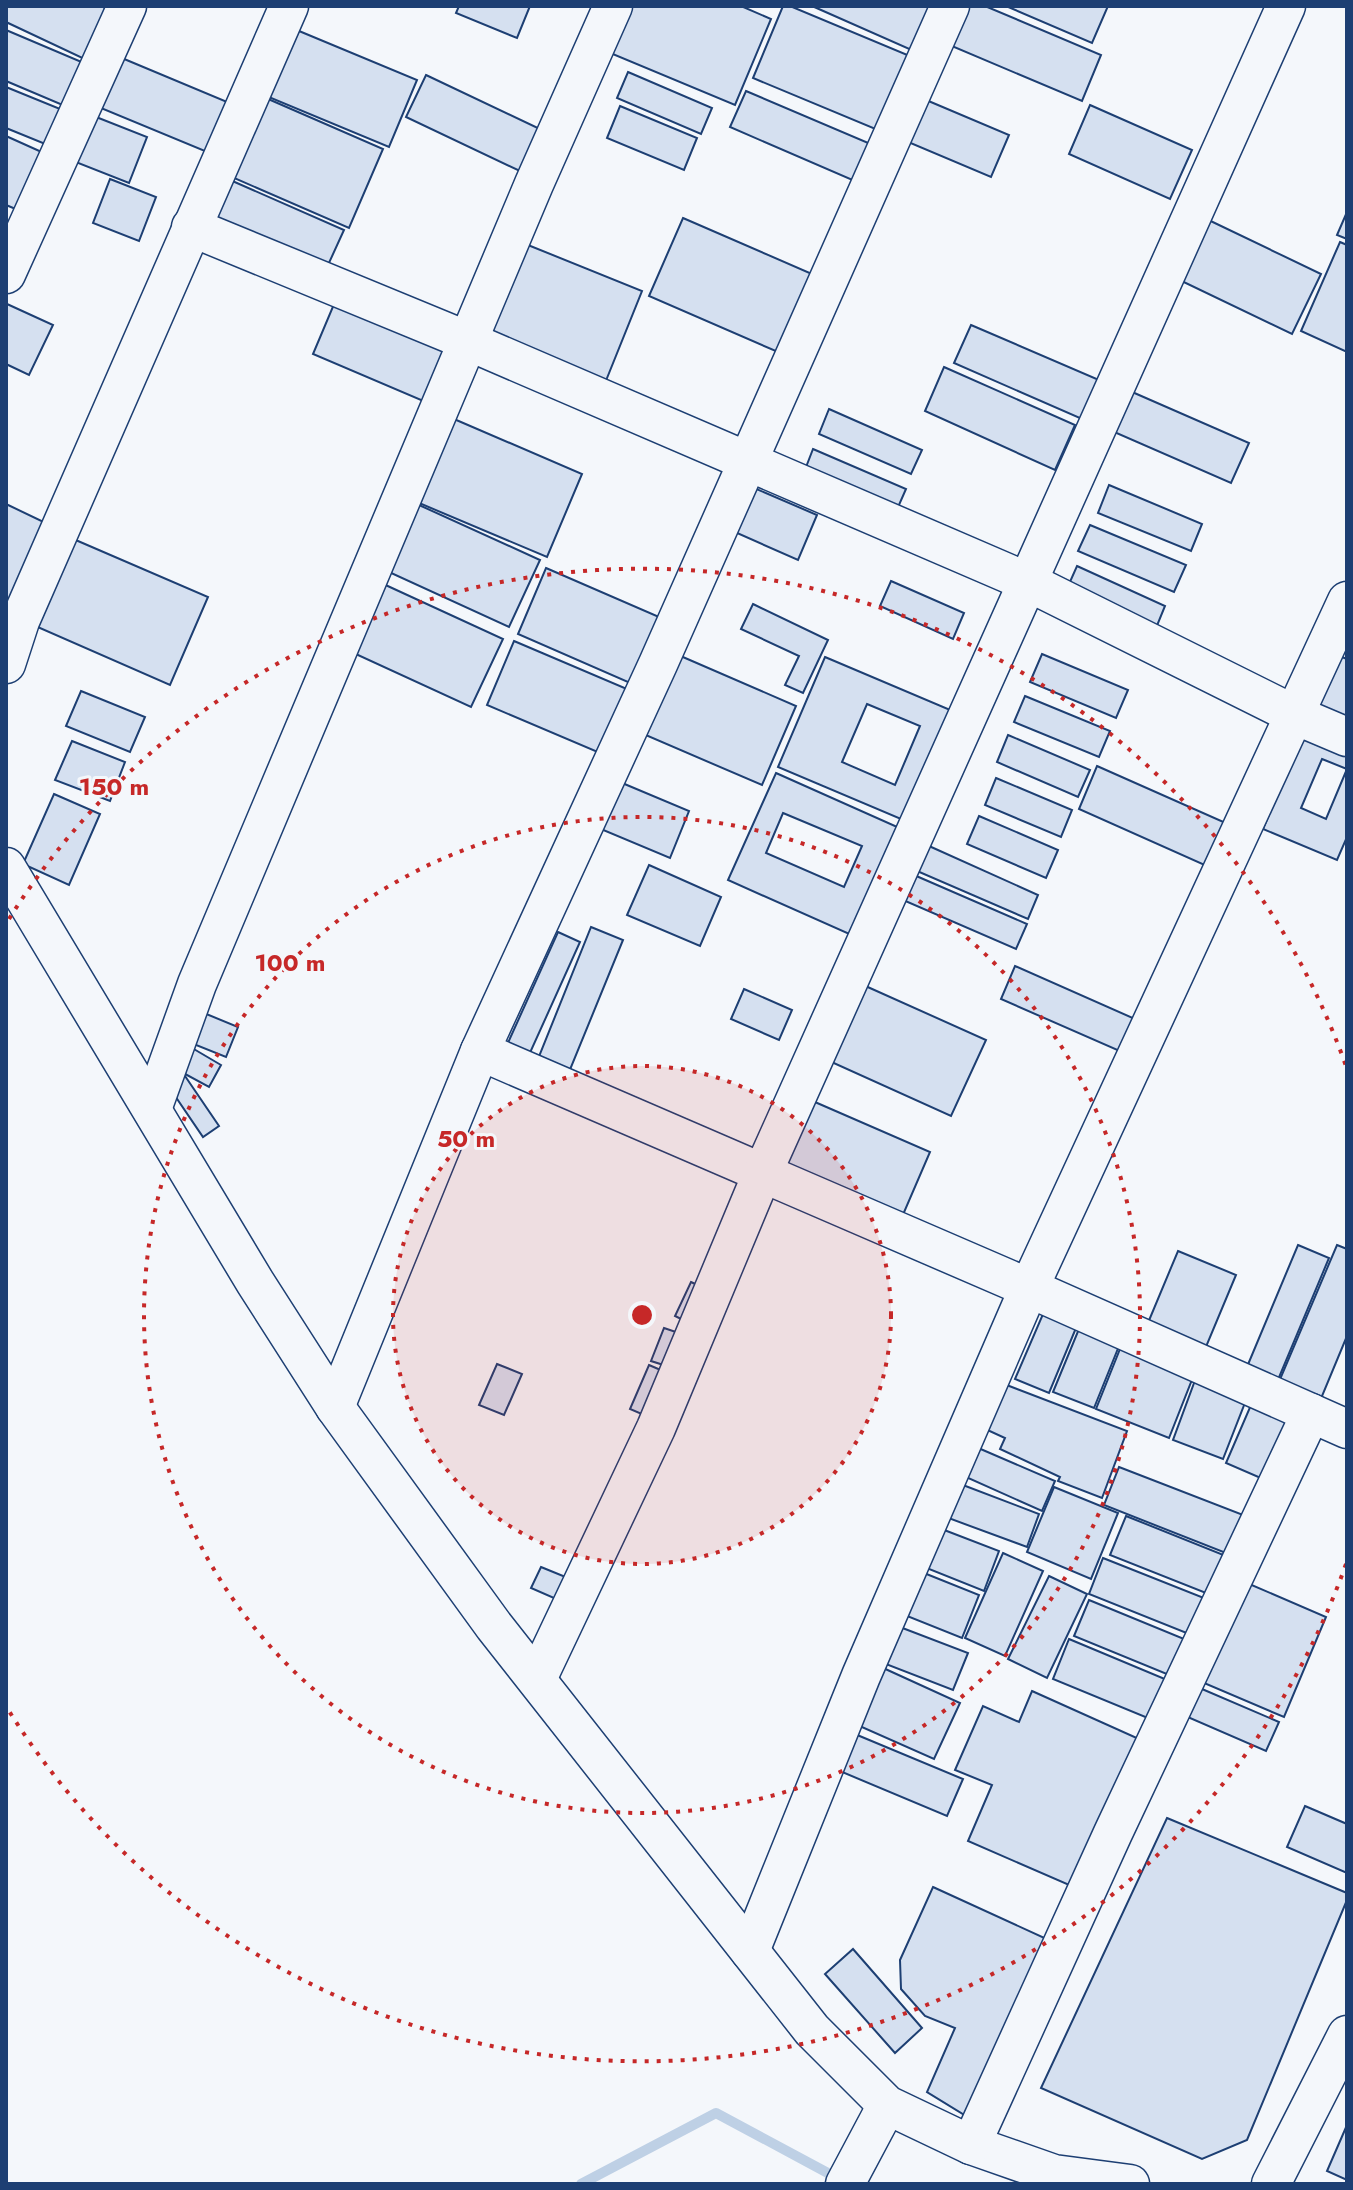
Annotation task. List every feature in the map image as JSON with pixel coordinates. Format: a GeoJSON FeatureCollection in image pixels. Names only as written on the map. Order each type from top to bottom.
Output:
{"type":"FeatureCollection","features":[{"type":"Feature","properties":{"kind":"street"},"geometry":{"type":"LineString","coordinates":[[6,274],[127,6]]}},
{"type":"Feature","properties":{"kind":"street"},"geometry":{"type":"LineString","coordinates":[[6,664],[20,621],[289,6]]}},
{"type":"Feature","properties":{"kind":"street"},"geometry":{"type":"LineString","coordinates":[[152,1109],[197,984],[613,6]]}},
{"type":"Feature","properties":{"kind":"street"},"geometry":{"type":"LineString","coordinates":[[335,1407],[480,1051],[658,664],[950,6]]}},
{"type":"Feature","properties":{"kind":"street"},"geometry":{"type":"LineString","coordinates":[[537,1679],[656,1428],[762,1174],[1286,6]]}},
{"type":"Feature","properties":{"kind":"street"},"geometry":{"type":"LineString","coordinates":[[191,227],[468,341],[1028,582],[1295,715],[1347,737]]}},
{"type":"Feature","properties":{"kind":"street"},"geometry":{"type":"LineString","coordinates":[[750,1951],[861,1676],[1029,1288],[1347,601]]}},
{"type":"Feature","properties":{"kind":"street"},"geometry":{"type":"LineString","coordinates":[[6,867],[255,1282],[335,1407],[494,1626],[812,2030],[882,2113],[1057,2179],[1130,2184]]}},
{"type":"Feature","properties":{"kind":"street"},"geometry":{"type":"LineString","coordinates":[[480,1051],[1347,1429]]}},
{"type":"Feature","properties":{"kind":"street"},"geometry":{"type":"LineString","coordinates":[[971,2145],[1311,1413]]}},
{"type":"Feature","properties":{"kind":"street"},"geometry":{"type":"LineString","coordinates":[[1271,2184],[1347,2035]]}},
{"type":"Feature","properties":{"kind":"street"},"geometry":{"type":"LineString","coordinates":[[845,2184],[882,2113]]}},
{"type":"Feature","properties":{"kind":"building"},"geometry":{"type":"Polygon","coordinates":[[[6,6],[101,6],[118,14],[95,64],[6,22],[6,6]]]}},
{"type":"Feature","properties":{"kind":"building"},"geometry":{"type":"Polygon","coordinates":[[[459,6],[530,6],[517,38],[456,13],[459,6]]]}},
{"type":"Feature","properties":{"kind":"building"},"geometry":{"type":"Polygon","coordinates":[[[622,6],[741,6],[771,19],[735,105],[603,50],[622,6]]]}},
{"type":"Feature","properties":{"kind":"building"},"geometry":{"type":"Polygon","coordinates":[[[783,6],[790,6],[917,59],[885,133],[753,78],[783,6]]]}},
{"type":"Feature","properties":{"kind":"building"},"geometry":{"type":"Polygon","coordinates":[[[812,6],[936,6],[916,52],[812,6]]]}},
{"type":"Feature","properties":{"kind":"building"},"geometry":{"type":"Polygon","coordinates":[[[963,6],[985,6],[1101,55],[1082,101],[947,44],[963,6]]]}},
{"type":"Feature","properties":{"kind":"building"},"geometry":{"type":"Polygon","coordinates":[[[1006,6],[1108,6],[1092,43],[1006,6]]]}},
{"type":"Feature","properties":{"kind":"building"},"geometry":{"type":"Polygon","coordinates":[[[287,26],[417,80],[389,147],[259,93],[287,26]]]}},
{"type":"Feature","properties":{"kind":"building"},"geometry":{"type":"Polygon","coordinates":[[[6,30],[91,66],[72,109],[6,81],[6,30]]]}},
{"type":"Feature","properties":{"kind":"building"},"geometry":{"type":"Polygon","coordinates":[[[117,56],[232,104],[212,154],[96,106],[117,56]]]}},
{"type":"Feature","properties":{"kind":"building"},"geometry":{"type":"Polygon","coordinates":[[[628,72],[712,108],[701,134],[617,98],[628,72]]]}},
{"type":"Feature","properties":{"kind":"building"},"geometry":{"type":"Polygon","coordinates":[[[426,75],[542,130],[522,172],[406,117],[426,75]]]}},
{"type":"Feature","properties":{"kind":"building"},"geometry":{"type":"Polygon","coordinates":[[[6,87],[70,113],[55,148],[6,128],[6,87]]]}},
{"type":"Feature","properties":{"kind":"building"},"geometry":{"type":"Polygon","coordinates":[[[746,91],[873,145],[857,182],[730,127],[746,91]]]}},
{"type":"Feature","properties":{"kind":"building"},"geometry":{"type":"Polygon","coordinates":[[[259,95],[383,149],[349,228],[225,174],[259,95]]]}},
{"type":"Feature","properties":{"kind":"building"},"geometry":{"type":"Polygon","coordinates":[[[919,97],[1009,135],[991,177],[901,139],[919,97]]]}},
{"type":"Feature","properties":{"kind":"building"},"geometry":{"type":"Polygon","coordinates":[[[1090,105],[1192,150],[1170,199],[1069,154],[1090,105]]]}},
{"type":"Feature","properties":{"kind":"building"},"geometry":{"type":"Polygon","coordinates":[[[620,106],[697,138],[684,170],[607,138],[620,106]]]}},
{"type":"Feature","properties":{"kind":"building"},"geometry":{"type":"Polygon","coordinates":[[[86,113],[147,137],[129,183],[68,159],[86,113]]]}},
{"type":"Feature","properties":{"kind":"building"},"geometry":{"type":"Polygon","coordinates":[[[6,136],[55,158],[30,215],[6,205],[6,136]]]}},
{"type":"Feature","properties":{"kind":"building"},"geometry":{"type":"Polygon","coordinates":[[[221,176],[344,230],[323,276],[201,222],[221,176]]]}},
{"type":"Feature","properties":{"kind":"building"},"geometry":{"type":"Polygon","coordinates":[[[110,179],[156,197],[139,241],[93,223],[110,179]]]}},
{"type":"Feature","properties":{"kind":"building"},"geometry":{"type":"Polygon","coordinates":[[[1347,212],[1347,239],[1337,235],[1347,212]]]}},
{"type":"Feature","properties":{"kind":"building"},"geometry":{"type":"Polygon","coordinates":[[[1196,214],[1321,274],[1292,334],[1167,274],[1196,214]]]}},
{"type":"Feature","properties":{"kind":"building"},"geometry":{"type":"Polygon","coordinates":[[[683,218],[812,274],[778,352],[649,296],[683,218]]]}},
{"type":"Feature","properties":{"kind":"building"},"geometry":{"type":"Polygon","coordinates":[[[518,241],[642,291],[601,393],[476,344],[518,241]]]}},
{"type":"Feature","properties":{"kind":"building"},"geometry":{"type":"Polygon","coordinates":[[[1340,242],[1347,245],[1347,352],[1301,331],[1340,242]]]}},
{"type":"Feature","properties":{"kind":"building"},"geometry":{"type":"Polygon","coordinates":[[[337,297],[459,350],[435,406],[313,354],[337,297]]]}},
{"type":"Feature","properties":{"kind":"building"},"geometry":{"type":"Polygon","coordinates":[[[7,304],[53,325],[29,375],[6,364],[7,304]]]}},
{"type":"Feature","properties":{"kind":"building"},"geometry":{"type":"Polygon","coordinates":[[[971,325],[1099,380],[1082,419],[954,363],[971,325]]]}},
{"type":"Feature","properties":{"kind":"building"},"geometry":{"type":"Polygon","coordinates":[[[944,367],[1075,425],[1055,470],[925,411],[944,367]]]}},
{"type":"Feature","properties":{"kind":"building"},"geometry":{"type":"Polygon","coordinates":[[[1123,388],[1249,443],[1231,483],[1105,428],[1123,388]]]}},
{"type":"Feature","properties":{"kind":"building"},"geometry":{"type":"Polygon","coordinates":[[[829,409],[922,450],[911,474],[819,434],[829,409]]]}},
{"type":"Feature","properties":{"kind":"building"},"geometry":{"type":"Polygon","coordinates":[[[447,416],[582,474],[547,557],[412,500],[447,416]]]}},
{"type":"Feature","properties":{"kind":"building"},"geometry":{"type":"Polygon","coordinates":[[[813,449],[906,489],[895,514],[803,475],[813,449]]]}},
{"type":"Feature","properties":{"kind":"building"},"geometry":{"type":"Polygon","coordinates":[[[747,485],[817,515],[798,560],[728,529],[747,485]]]}},
{"type":"Feature","properties":{"kind":"building"},"geometry":{"type":"Polygon","coordinates":[[[1109,485],[1202,524],[1191,551],[1098,513],[1109,485]]]}},
{"type":"Feature","properties":{"kind":"building"},"geometry":{"type":"Polygon","coordinates":[[[408,500],[540,560],[509,627],[378,567],[408,500]]]}},
{"type":"Feature","properties":{"kind":"building"},"geometry":{"type":"Polygon","coordinates":[[[6,504],[52,526],[6,630],[6,504]]]}},
{"type":"Feature","properties":{"kind":"building"},"geometry":{"type":"Polygon","coordinates":[[[1090,525],[1186,565],[1174,592],[1078,551],[1090,525]]]}},
{"type":"Feature","properties":{"kind":"building"},"geometry":{"type":"Polygon","coordinates":[[[71,538],[208,597],[170,685],[33,625],[71,538]]]}},
{"type":"Feature","properties":{"kind":"building"},"geometry":{"type":"Polygon","coordinates":[[[1077,566],[1165,606],[1154,633],[1065,593],[1077,566]]]}},
{"type":"Feature","properties":{"kind":"building"},"geometry":{"type":"Polygon","coordinates":[[[546,568],[666,620],[637,686],[518,634],[546,568]]]}},
{"type":"Feature","properties":{"kind":"building"},"geometry":{"type":"Polygon","coordinates":[[[891,581],[964,613],[953,639],[880,606],[891,581]]]}},
{"type":"Feature","properties":{"kind":"building"},"geometry":{"type":"Polygon","coordinates":[[[379,582],[503,639],[471,707],[347,650],[379,582]]]}},
{"type":"Feature","properties":{"kind":"building"},"geometry":{"type":"Polygon","coordinates":[[[753,604],[828,640],[803,693],[785,685],[799,656],[741,629],[753,604]]]}},
{"type":"Feature","properties":{"kind":"building"},"geometry":{"type":"Polygon","coordinates":[[[514,641],[634,692],[607,756],[487,705],[514,641]]]}},
{"type":"Feature","properties":{"kind":"building"},"geometry":{"type":"Polygon","coordinates":[[[669,651],[796,706],[762,785],[634,730],[669,651]]]}},
{"type":"Feature","properties":{"kind":"building"},"geometry":{"type":"Polygon","coordinates":[[[1329,652],[1347,659],[1347,732],[1303,713],[1329,652]]]}},
{"type":"Feature","properties":{"kind":"building"},"geometry":{"type":"Polygon","coordinates":[[[1042,654],[1128,690],[1116,718],[1030,682],[1042,654]]]}},
{"type":"Feature","properties":{"kind":"building"},"geometry":{"type":"Polygon","coordinates":[[[825,657],[955,712],[908,822],[778,767],[825,657]],[[867,704],[842,762],[895,785],[920,726],[867,704]]]}},
{"type":"Feature","properties":{"kind":"building"},"geometry":{"type":"Polygon","coordinates":[[[81,691],[145,717],[130,752],[66,726],[81,691]]]}},
{"type":"Feature","properties":{"kind":"building"},"geometry":{"type":"Polygon","coordinates":[[[1025,696],[1110,731],[1099,757],[1014,722],[1025,696]]]}},
{"type":"Feature","properties":{"kind":"building"},"geometry":{"type":"Polygon","coordinates":[[[1306,727],[1347,745],[1347,769],[1347,837],[1337,860],[1263,829],[1306,727]],[[1322,759],[1301,808],[1326,819],[1347,769],[1322,759]]]}},
{"type":"Feature","properties":{"kind":"building"},"geometry":{"type":"Polygon","coordinates":[[[1008,735],[1090,770],[1078,797],[997,762],[1008,735]]]}},
{"type":"Feature","properties":{"kind":"building"},"geometry":{"type":"Polygon","coordinates":[[[72,741],[125,762],[110,801],[55,780],[72,741]]]}},
{"type":"Feature","properties":{"kind":"building"},"geometry":{"type":"Polygon","coordinates":[[[1097,766],[1228,824],[1209,867],[1079,809],[1097,766]]]}},
{"type":"Feature","properties":{"kind":"building"},"geometry":{"type":"Polygon","coordinates":[[[776,773],[904,830],[856,937],[728,880],[776,773]],[[783,813],[766,853],[844,887],[862,846],[783,813]]]}},
{"type":"Feature","properties":{"kind":"building"},"geometry":{"type":"Polygon","coordinates":[[[996,778],[1072,810],[1061,837],[985,805],[996,778]]]}},
{"type":"Feature","properties":{"kind":"building"},"geometry":{"type":"Polygon","coordinates":[[[615,780],[689,811],[670,858],[596,827],[615,780]]]}},
{"type":"Feature","properties":{"kind":"building"},"geometry":{"type":"Polygon","coordinates":[[[54,794],[100,814],[69,885],[23,864],[54,794]]]}},
{"type":"Feature","properties":{"kind":"building"},"geometry":{"type":"Polygon","coordinates":[[[979,816],[1058,850],[1046,878],[967,844],[979,816]]]}},
{"type":"Feature","properties":{"kind":"building"},"geometry":{"type":"Polygon","coordinates":[[[929,846],[1038,895],[1028,919],[917,871],[929,846]]]}},
{"type":"Feature","properties":{"kind":"building"},"geometry":{"type":"Polygon","coordinates":[[[649,865],[721,897],[700,946],[627,915],[649,865]]]}},
{"type":"Feature","properties":{"kind":"building"},"geometry":{"type":"Polygon","coordinates":[[[914,875],[1027,924],[1016,949],[903,900],[914,875]]]}},
{"type":"Feature","properties":{"kind":"building"},"geometry":{"type":"Polygon","coordinates":[[[591,927],[623,940],[567,1077],[536,1064],[591,927]]]}},
{"type":"Feature","properties":{"kind":"building"},"geometry":{"type":"Polygon","coordinates":[[[558,932],[580,942],[529,1055],[507,1045],[558,932]]]}},
{"type":"Feature","properties":{"kind":"building"},"geometry":{"type":"Polygon","coordinates":[[[1015,966],[1144,1023],[1131,1056],[1001,999],[1015,966]]]}},
{"type":"Feature","properties":{"kind":"building"},"geometry":{"type":"Polygon","coordinates":[[[861,984],[986,1040],[951,1116],[827,1060],[861,984]]]}},
{"type":"Feature","properties":{"kind":"building"},"geometry":{"type":"Polygon","coordinates":[[[744,989],[792,1010],[779,1040],[731,1019],[744,989]]]}},
{"type":"Feature","properties":{"kind":"building"},"geometry":{"type":"Polygon","coordinates":[[[199,1011],[238,1027],[226,1057],[186,1041],[199,1011]]]}},
{"type":"Feature","properties":{"kind":"building"},"geometry":{"type":"Polygon","coordinates":[[[187,1045],[221,1065],[209,1087],[174,1068],[187,1045]]]}},
{"type":"Feature","properties":{"kind":"building"},"geometry":{"type":"Polygon","coordinates":[[[185,1076],[219,1126],[203,1137],[169,1087],[185,1076]]]}},
{"type":"Feature","properties":{"kind":"building"},"geometry":{"type":"Polygon","coordinates":[[[808,1099],[930,1152],[899,1224],[777,1170],[808,1099]]]}},
{"type":"Feature","properties":{"kind":"building"},"geometry":{"type":"Polygon","coordinates":[[[1298,1245],[1329,1258],[1275,1387],[1244,1374],[1298,1245]]]}},
{"type":"Feature","properties":{"kind":"building"},"geometry":{"type":"Polygon","coordinates":[[[1337,1245],[1347,1249],[1347,1336],[1320,1401],[1278,1384],[1337,1245]]]}},
{"type":"Feature","properties":{"kind":"building"},"geometry":{"type":"Polygon","coordinates":[[[1178,1251],[1236,1275],[1203,1354],[1145,1330],[1178,1251]]]}},
{"type":"Feature","properties":{"kind":"building"},"geometry":{"type":"Polygon","coordinates":[[[691,1282],[706,1289],[689,1323],[675,1316],[691,1282]]]}},
{"type":"Feature","properties":{"kind":"building"},"geometry":{"type":"Polygon","coordinates":[[[1043,1314],[1076,1328],[1049,1393],[1015,1379],[1043,1314]]]}},
{"type":"Feature","properties":{"kind":"building"},"geometry":{"type":"Polygon","coordinates":[[[1081,1324],[1121,1341],[1094,1408],[1053,1392],[1081,1324]]]}},
{"type":"Feature","properties":{"kind":"building"},"geometry":{"type":"Polygon","coordinates":[[[664,1328],[685,1335],[673,1368],[651,1361],[664,1328]]]}},
{"type":"Feature","properties":{"kind":"building"},"geometry":{"type":"Polygon","coordinates":[[[1122,1344],[1195,1372],[1169,1438],[1096,1409],[1122,1344]]]}},
{"type":"Feature","properties":{"kind":"building"},"geometry":{"type":"Polygon","coordinates":[[[497,1364],[522,1374],[504,1415],[479,1405],[497,1364]]]}},
{"type":"Feature","properties":{"kind":"building"},"geometry":{"type":"Polygon","coordinates":[[[649,1365],[670,1374],[651,1418],[630,1409],[649,1365]]]}},
{"type":"Feature","properties":{"kind":"building"},"geometry":{"type":"Polygon","coordinates":[[[1197,1375],[1248,1395],[1223,1459],[1173,1440],[1197,1375]]]}},
{"type":"Feature","properties":{"kind":"building"},"geometry":{"type":"Polygon","coordinates":[[[1004,1384],[1127,1431],[1102,1498],[1058,1481],[1060,1477],[1000,1449],[1005,1438],[983,1428],[1004,1384]]]}},
{"type":"Feature","properties":{"kind":"building"},"geometry":{"type":"Polygon","coordinates":[[[1254,1398],[1306,1420],[1277,1485],[1226,1463],[1254,1398]]]}},
{"type":"Feature","properties":{"kind":"building"},"geometry":{"type":"Polygon","coordinates":[[[969,1444],[1055,1481],[1042,1511],[957,1473],[969,1444]]]}},
{"type":"Feature","properties":{"kind":"building"},"geometry":{"type":"Polygon","coordinates":[[[1119,1467],[1251,1518],[1236,1557],[1104,1505],[1119,1467]]]}},
{"type":"Feature","properties":{"kind":"building"},"geometry":{"type":"Polygon","coordinates":[[[955,1482],[1039,1514],[1027,1547],[943,1516],[955,1482]]]}},
{"type":"Feature","properties":{"kind":"building"},"geometry":{"type":"Polygon","coordinates":[[[1054,1487],[1118,1513],[1091,1579],[1027,1552],[1054,1487]]]}},
{"type":"Feature","properties":{"kind":"building"},"geometry":{"type":"Polygon","coordinates":[[[1126,1516],[1231,1558],[1216,1597],[1110,1555],[1126,1516]]]}},
{"type":"Feature","properties":{"kind":"building"},"geometry":{"type":"Polygon","coordinates":[[[939,1528],[999,1551],[984,1591],[924,1567],[939,1528]]]}},
{"type":"Feature","properties":{"kind":"building"},"geometry":{"type":"Polygon","coordinates":[[[1003,1553],[1043,1571],[1005,1656],[965,1638],[1003,1553]]]}},
{"type":"Feature","properties":{"kind":"building"},"geometry":{"type":"Polygon","coordinates":[[[1103,1558],[1209,1600],[1194,1636],[1089,1594],[1103,1558]]]}},
{"type":"Feature","properties":{"kind":"building"},"geometry":{"type":"Polygon","coordinates":[[[541,1567],[573,1580],[563,1602],[531,1588],[541,1567]]]}},
{"type":"Feature","properties":{"kind":"building"},"geometry":{"type":"Polygon","coordinates":[[[914,1569],[979,1595],[962,1638],[897,1612],[914,1569]]]}},
{"type":"Feature","properties":{"kind":"building"},"geometry":{"type":"Polygon","coordinates":[[[1049,1576],[1087,1594],[1047,1678],[1008,1659],[1049,1576]]]}},
{"type":"Feature","properties":{"kind":"building"},"geometry":{"type":"Polygon","coordinates":[[[1240,1580],[1326,1617],[1284,1717],[1197,1680],[1240,1580]]]}},
{"type":"Feature","properties":{"kind":"building"},"geometry":{"type":"Polygon","coordinates":[[[1089,1600],[1189,1641],[1174,1677],[1074,1636],[1089,1600]]]}},
{"type":"Feature","properties":{"kind":"building"},"geometry":{"type":"Polygon","coordinates":[[[892,1624],[968,1653],[953,1690],[878,1661],[892,1624]]]}},
{"type":"Feature","properties":{"kind":"building"},"geometry":{"type":"Polygon","coordinates":[[[1069,1639],[1172,1682],[1155,1721],[1053,1679],[1069,1639]]]}},
{"type":"Feature","properties":{"kind":"building"},"geometry":{"type":"Polygon","coordinates":[[[881,1667],[960,1703],[934,1759],[855,1724],[881,1667]]]}},
{"type":"Feature","properties":{"kind":"building"},"geometry":{"type":"Polygon","coordinates":[[[1195,1686],[1279,1722],[1266,1751],[1183,1715],[1195,1686]]]}},
{"type":"Feature","properties":{"kind":"building"},"geometry":{"type":"Polygon","coordinates":[[[1032,1691],[1139,1739],[1076,1888],[968,1841],[992,1785],[955,1770],[983,1706],[1019,1722],[1032,1691]]]}},
{"type":"Feature","properties":{"kind":"building"},"geometry":{"type":"Polygon","coordinates":[[[850,1732],[963,1779],[947,1816],[835,1769],[850,1732]]]}},
{"type":"Feature","properties":{"kind":"building"},"geometry":{"type":"Polygon","coordinates":[[[1305,1806],[1347,1824],[1347,1873],[1287,1847],[1305,1806]]]}},
{"type":"Feature","properties":{"kind":"building"},"geometry":{"type":"Polygon","coordinates":[[[1167,1818],[1347,1893],[1347,1900],[1247,2140],[1202,2159],[1041,2088],[1167,1818]]]}},
{"type":"Feature","properties":{"kind":"building"},"geometry":{"type":"Polygon","coordinates":[[[933,1887],[1051,1941],[971,2119],[927,2092],[955,2028],[925,2016],[901,1989],[900,1960],[933,1887]]]}},
{"type":"Feature","properties":{"kind":"building"},"geometry":{"type":"Polygon","coordinates":[[[853,1949],[922,2028],[895,2053],[825,1974],[853,1949]]]}},
{"type":"Feature","properties":{"kind":"building"},"geometry":{"type":"Polygon","coordinates":[[[1347,2125],[1347,2180],[1327,2171],[1347,2125]]]}},
{"type":"Feature","properties":{"kind":"waterway"},"geometry":{"type":"LineString","coordinates":[[581,2184],[716,2113],[839,2179]]}}]}
